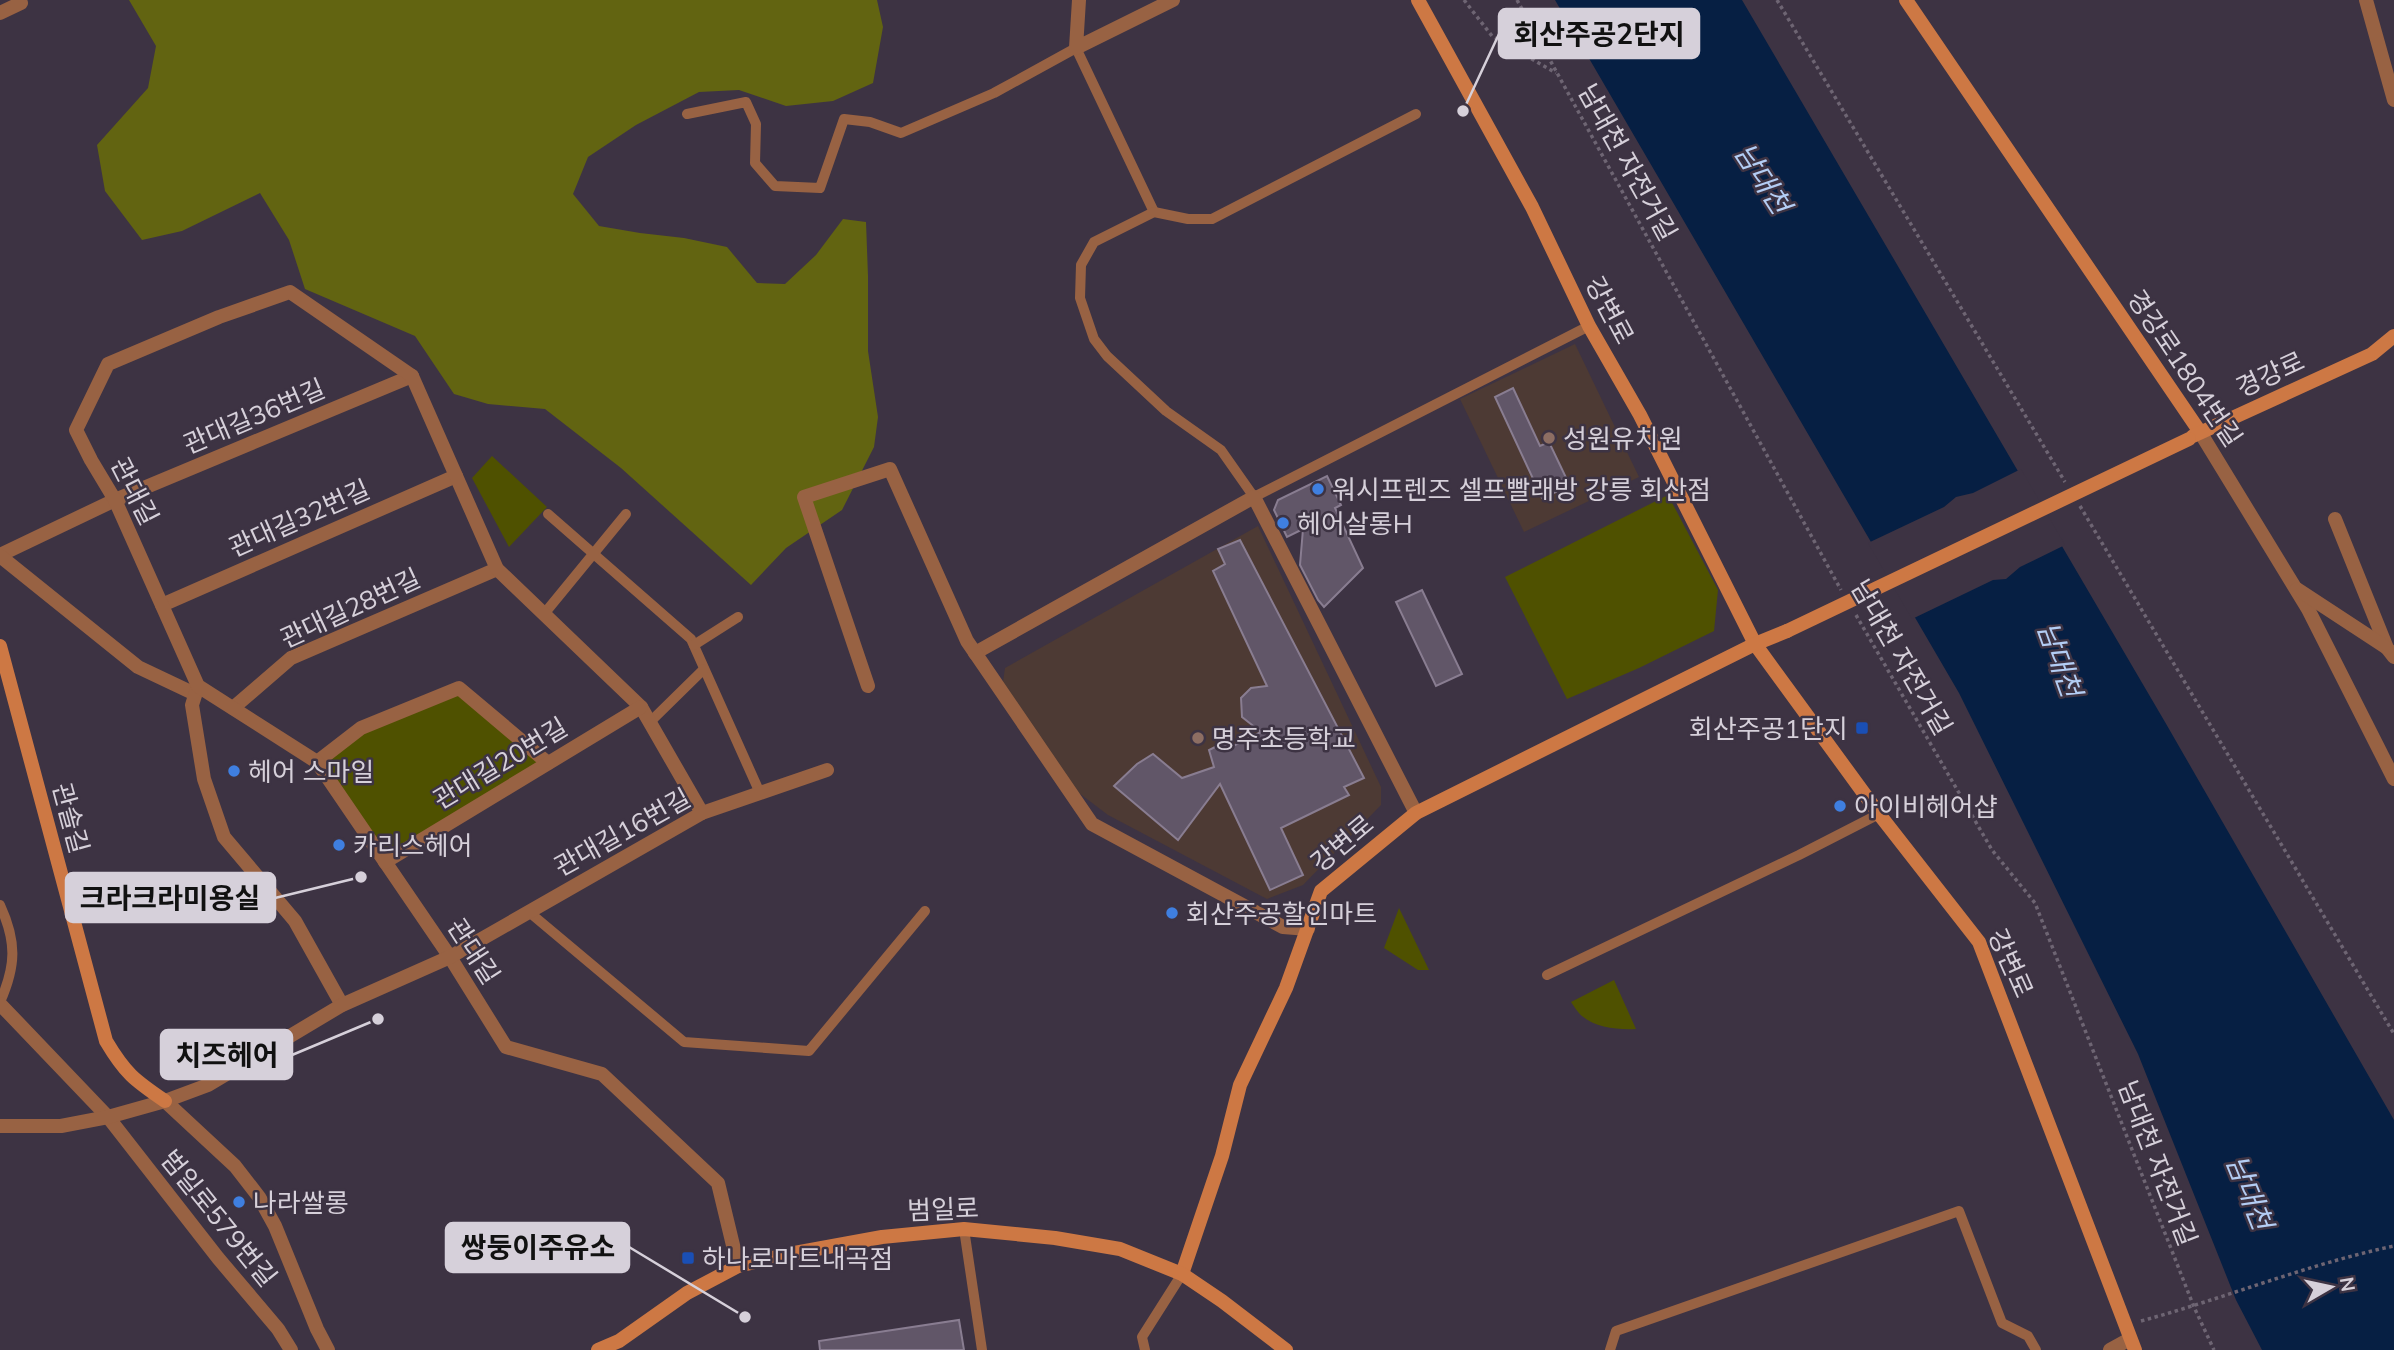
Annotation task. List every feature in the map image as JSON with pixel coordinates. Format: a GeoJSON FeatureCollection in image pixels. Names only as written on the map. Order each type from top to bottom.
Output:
{"type":"FeatureCollection","features":[{"type":"Feature","properties":{"kind":"street"},"geometry":{"type":"LineString","coordinates":[[1079,0],[1076,48],[1173,0]]}},
{"type":"Feature","properties":{"kind":"street","name":"강변로"},"geometry":{"type":"LineString","coordinates":[[1418,0],[1532,207],[1589,326],[1640,415],[1755,644],[1879,814],[1979,942],[2130,1338]]}},
{"type":"Feature","properties":{"kind":"street","name":"경강로1804번길"},"geometry":{"type":"LineString","coordinates":[[1906,0],[2294,586],[2394,779]]}},
{"type":"Feature","properties":{"kind":"street"},"geometry":{"type":"LineString","coordinates":[[2366,0],[2394,100]]}},
{"type":"Feature","properties":{"kind":"street"},"geometry":{"type":"LineString","coordinates":[[0,13],[21,3]]}},
{"type":"Feature","properties":{"kind":"street","name":"관대길"},"geometry":{"type":"LineString","coordinates":[[412,376],[290,292],[108,364],[76,430],[115,500],[197,690],[233,708],[317,762],[450,957],[506,1047],[602,1074],[718,1183],[737,1266]]}},
{"type":"Feature","properties":{"kind":"street","name":"경강로"},"geometry":{"type":"LineString","coordinates":[[2195,436],[2372,354],[2394,336]]}},
{"type":"Feature","properties":{"kind":"street","name":"경강로"},"geometry":{"type":"LineString","coordinates":[[2372,354],[2394,351]]}},
{"type":"Feature","properties":{"kind":"street"},"geometry":{"type":"LineString","coordinates":[[412,376],[497,569],[641,708],[702,813]]}},
{"type":"Feature","properties":{"kind":"street","name":"관대길36번길"},"geometry":{"type":"LineString","coordinates":[[115,500],[412,376]]}},
{"type":"Feature","properties":{"kind":"street","name":"강변로"},"geometry":{"type":"LineString","coordinates":[[1182,1274],[1222,1156],[1240,1085],[1286,988],[1321,891],[1416,813],[1755,644],[2195,436]]}},
{"type":"Feature","properties":{"kind":"street"},"geometry":{"type":"LineString","coordinates":[[868,686],[804,497],[890,468],[967,641],[1092,824],[1283,928],[1308,929]]}},
{"type":"Feature","properties":{"kind":"street","name":"관대길32번길"},"geometry":{"type":"LineString","coordinates":[[162,605],[456,476]]}},
{"type":"Feature","properties":{"kind":"street"},"geometry":{"type":"LineString","coordinates":[[975,653],[1254,497],[1416,813]]}},
{"type":"Feature","properties":{"kind":"street"},"geometry":{"type":"LineString","coordinates":[[115,500],[0,556],[138,667],[197,690],[192,705],[204,779],[224,837],[295,921],[342,1004]]}},
{"type":"Feature","properties":{"kind":"street"},"geometry":{"type":"LineString","coordinates":[[2335,519],[2390,652]]}},
{"type":"Feature","properties":{"kind":"street","name":"관대길28번길"},"geometry":{"type":"LineString","coordinates":[[233,708],[290,658],[497,569]]}},
{"type":"Feature","properties":{"kind":"street"},"geometry":{"type":"LineString","coordinates":[[2294,586],[2390,652]]}},
{"type":"Feature","properties":{"kind":"street","name":"관솔길"},"geometry":{"type":"LineString","coordinates":[[0,646],[106,1041],[121,1067],[165,1101]]}},
{"type":"Feature","properties":{"kind":"street"},"geometry":{"type":"LineString","coordinates":[[317,762],[361,728],[459,688],[548,763]]}},
{"type":"Feature","properties":{"kind":"street","name":"관대길20번길"},"geometry":{"type":"LineString","coordinates":[[384,862],[641,708]]}},
{"type":"Feature","properties":{"kind":"street","name":"관대길16번길"},"geometry":{"type":"LineString","coordinates":[[450,957],[702,813],[827,770]]}},
{"type":"Feature","properties":{"kind":"street"},"geometry":{"type":"LineString","coordinates":[[0,1126],[61,1126],[165,1101],[208,1085],[342,1004],[450,957]]}},
{"type":"Feature","properties":{"kind":"street","name":"범일로579번길"},"geometry":{"type":"LineString","coordinates":[[0,1003],[108,1116],[218,1258],[278,1329],[291,1350]]}},
{"type":"Feature","properties":{"kind":"street"},"geometry":{"type":"LineString","coordinates":[[165,1101],[235,1166],[259,1197],[275,1226],[328,1350]]}},
{"type":"Feature","properties":{"kind":"street","name":"범일로"},"geometry":{"type":"LineString","coordinates":[[598,1350],[619,1341],[687,1293],[737,1266],[882,1237],[964,1230],[1055,1238],[1120,1249],[1182,1274],[1286,1350]]}},
{"type":"Feature","properties":{"kind":"street"},"geometry":{"type":"LineString","coordinates":[[2110,1350],[2130,1338]]}},
{"type":"Feature","properties":{"kind":"lane"},"geometry":{"type":"LineString","coordinates":[[687,114],[746,102],[756,124],[755,163],[775,186],[820,188],[844,119],[870,122],[901,134],[994,93],[1076,48],[1154,212]]}},
{"type":"Feature","properties":{"kind":"lane"},"geometry":{"type":"LineString","coordinates":[[1416,114],[1212,219],[1188,219],[1154,212],[1094,242],[1081,265],[1080,298],[1094,339],[1107,356],[1167,411],[1221,450],[1254,497],[1589,326]]}},
{"type":"Feature","properties":{"kind":"lane"},"geometry":{"type":"LineString","coordinates":[[548,514],[691,639],[760,793]]}},
{"type":"Feature","properties":{"kind":"lane"},"geometry":{"type":"LineString","coordinates":[[544,614],[626,514]]}},
{"type":"Feature","properties":{"kind":"lane"},"geometry":{"type":"LineString","coordinates":[[694,645],[738,617]]}},
{"type":"Feature","properties":{"kind":"lane"},"geometry":{"type":"LineString","coordinates":[[650,722],[704,669]]}},
{"type":"Feature","properties":{"kind":"lane"},"geometry":{"type":"LineString","coordinates":[[1546,975],[1879,814]]}},
{"type":"Feature","properties":{"kind":"lane"},"geometry":{"type":"LineString","coordinates":[[0,905],[10,927],[14,960],[0,1003]]}},
{"type":"Feature","properties":{"kind":"lane"},"geometry":{"type":"LineString","coordinates":[[529,912],[684,1042],[809,1051],[925,911]]}},
{"type":"Feature","properties":{"kind":"lane"},"geometry":{"type":"LineString","coordinates":[[1610,1350],[1615,1331],[1959,1211],[2001,1323],[2028,1336],[2036,1350]]}},
{"type":"Feature","properties":{"kind":"lane"},"geometry":{"type":"LineString","coordinates":[[964,1230],[982,1350]]}},
{"type":"Feature","properties":{"kind":"lane"},"geometry":{"type":"LineString","coordinates":[[1145,1350],[1142,1336],[1182,1274]]}},
{"type":"Feature","properties":{"kind":"path"},"geometry":{"type":"LineString","coordinates":[[1464,0],[1492,36],[1558,74]]}},
{"type":"Feature","properties":{"kind":"path","name":"남대천 자전거길"},"geometry":{"type":"LineString","coordinates":[[1517,0],[1846,599]]}},
{"type":"Feature","properties":{"kind":"path"},"geometry":{"type":"LineString","coordinates":[[1777,0],[2071,491]]}},
{"type":"Feature","properties":{"kind":"path"},"geometry":{"type":"LineString","coordinates":[[2078,503],[2394,1034]]}},
{"type":"Feature","properties":{"kind":"path","name":"남대천 자전거길"},"geometry":{"type":"LineString","coordinates":[[1853,611],[1992,850],[2035,903],[2194,1307],[2214,1350]]}},
{"type":"Feature","properties":{"kind":"path"},"geometry":{"type":"LineString","coordinates":[[2130,1338],[2194,1307],[2354,1254],[2394,1246]]}},
{"type":"Feature","properties":{"kind":"shaded area"},"geometry":{"type":"Polygon","coordinates":[[[129,0],[877,0],[883,27],[873,83],[833,101],[786,106],[739,90],[699,92],[636,125],[588,157],[573,194],[599,226],[727,247],[757,283],[785,284],[816,255],[843,219],[866,222],[868,351],[878,417],[874,447],[842,510],[786,548],[751,585],[621,468],[545,409],[488,404],[454,394],[415,336],[305,289],[289,240],[260,193],[182,231],[142,240],[105,191],[97,145],[148,88],[156,46],[129,0]]]}},
{"type":"Feature","properties":{"kind":"shaded area","name":"성원유치원"},"geometry":{"type":"Polygon","coordinates":[[[1575,344],[1639,477],[1524,532],[1460,399],[1575,344]]]}},
{"type":"Feature","properties":{"kind":"shaded area"},"geometry":{"type":"Polygon","coordinates":[[[492,456],[547,507],[509,547],[472,478],[492,456]]]}},
{"type":"Feature","properties":{"kind":"shaded area"},"geometry":{"type":"Polygon","coordinates":[[[1668,495],[1718,590],[1714,631],[1567,699],[1505,577],[1668,495]]]}},
{"type":"Feature","properties":{"kind":"shaded area","name":"명주초등학교"},"geometry":{"type":"Polygon","coordinates":[[[1258,526],[1381,787],[1381,805],[1303,885],[1267,899],[1108,815],[1079,793],[1002,689],[1005,668],[1258,526]]]}},
{"type":"Feature","properties":{"kind":"shaded area"},"geometry":{"type":"Polygon","coordinates":[[[459,688],[548,763],[385,862],[317,762],[361,728],[459,688]]]}},
{"type":"Feature","properties":{"kind":"shaded area"},"geometry":{"type":"Polygon","coordinates":[[[1399,908],[1429,970],[1418,970],[1384,948],[1399,908]]]}},
{"type":"Feature","properties":{"kind":"shaded area"},"geometry":{"type":"Polygon","coordinates":[[[1614,980],[1636,1029],[1601,1026],[1581,1015],[1571,1002],[1614,980]]]}},
{"type":"Feature","properties":{"kind":"water","name":"남대천"},"geometry":{"type":"Polygon","coordinates":[[[1555,0],[1742,0],[2165,722],[2394,1120],[2394,1350],[2262,1350],[2236,1300],[2138,1054],[1959,693],[1555,0]]]}},
{"type":"Feature","properties":{"kind":"pier"},"geometry":{"type":"Polygon","coordinates":[[[2021,469],[2065,545],[2020,567],[2006,579],[1993,580],[1912,619],[1868,543],[1944,507],[1956,497],[1973,493],[2021,469]]]}},
{"type":"Feature","properties":{"kind":"building"},"geometry":{"type":"Polygon","coordinates":[[[1513,388],[1540,446],[1549,442],[1570,486],[1542,498],[1495,397],[1513,388]]]}},
{"type":"Feature","properties":{"kind":"building"},"geometry":{"type":"Polygon","coordinates":[[[1327,476],[1341,505],[1335,508],[1363,568],[1324,607],[1300,565],[1303,529],[1287,537],[1274,510],[1278,500],[1327,476]]]}},
{"type":"Feature","properties":{"kind":"building"},"geometry":{"type":"Polygon","coordinates":[[[1240,540],[1364,778],[1344,787],[1349,795],[1281,828],[1303,875],[1270,890],[1220,784],[1178,840],[1114,786],[1137,764],[1153,754],[1182,778],[1214,767],[1209,750],[1223,743],[1229,748],[1261,732],[1242,717],[1241,698],[1251,688],[1267,686],[1213,571],[1225,564],[1218,549],[1240,540]]]}},
{"type":"Feature","properties":{"kind":"building"},"geometry":{"type":"Polygon","coordinates":[[[1422,590],[1462,674],[1436,686],[1396,602],[1422,590]]]}},
{"type":"Feature","properties":{"kind":"building"},"geometry":{"type":"Polygon","coordinates":[[[959,1320],[964,1350],[820,1350],[819,1341],[959,1320]]]}},
{"type":"Feature","properties":{"kind":"place","name":"회산주공2단지"},"geometry":{"type":"Point","coordinates":[1463,111]}},
{"type":"Feature","properties":{"kind":"place","name":"성원유치원"},"geometry":{"type":"Point","coordinates":[1549,438]}},
{"type":"Feature","properties":{"kind":"place","name":"워시프렌즈 셀프빨래방 강릉 회산점"},"geometry":{"type":"Point","coordinates":[1318,489]}},
{"type":"Feature","properties":{"kind":"place","name":"헤어살롱H"},"geometry":{"type":"Point","coordinates":[1283,523]}},
{"type":"Feature","properties":{"kind":"place","name":"회산주공1단지"},"geometry":{"type":"Point","coordinates":[1862,728]}},
{"type":"Feature","properties":{"kind":"place","name":"명주초등학교"},"geometry":{"type":"Point","coordinates":[1198,738]}},
{"type":"Feature","properties":{"kind":"place","name":"헤어 스마일"},"geometry":{"type":"Point","coordinates":[234,771]}},
{"type":"Feature","properties":{"kind":"place","name":"아이비헤어샵"},"geometry":{"type":"Point","coordinates":[1840,806]}},
{"type":"Feature","properties":{"kind":"place","name":"카리스헤어"},"geometry":{"type":"Point","coordinates":[339,845]}},
{"type":"Feature","properties":{"kind":"place","name":"크라크라미용실"},"geometry":{"type":"Point","coordinates":[361,877]}},
{"type":"Feature","properties":{"kind":"place","name":"회산주공할인마트"},"geometry":{"type":"Point","coordinates":[1172,913]}},
{"type":"Feature","properties":{"kind":"place","name":"치즈헤어"},"geometry":{"type":"Point","coordinates":[378,1019]}},
{"type":"Feature","properties":{"kind":"place","name":"나라쌀롱"},"geometry":{"type":"Point","coordinates":[239,1202]}},
{"type":"Feature","properties":{"kind":"place","name":"하나로마트내곡점"},"geometry":{"type":"Point","coordinates":[688,1258]}},
{"type":"Feature","properties":{"kind":"place","name":"쌍둥이주유소"},"geometry":{"type":"Point","coordinates":[745,1317]}}]}
